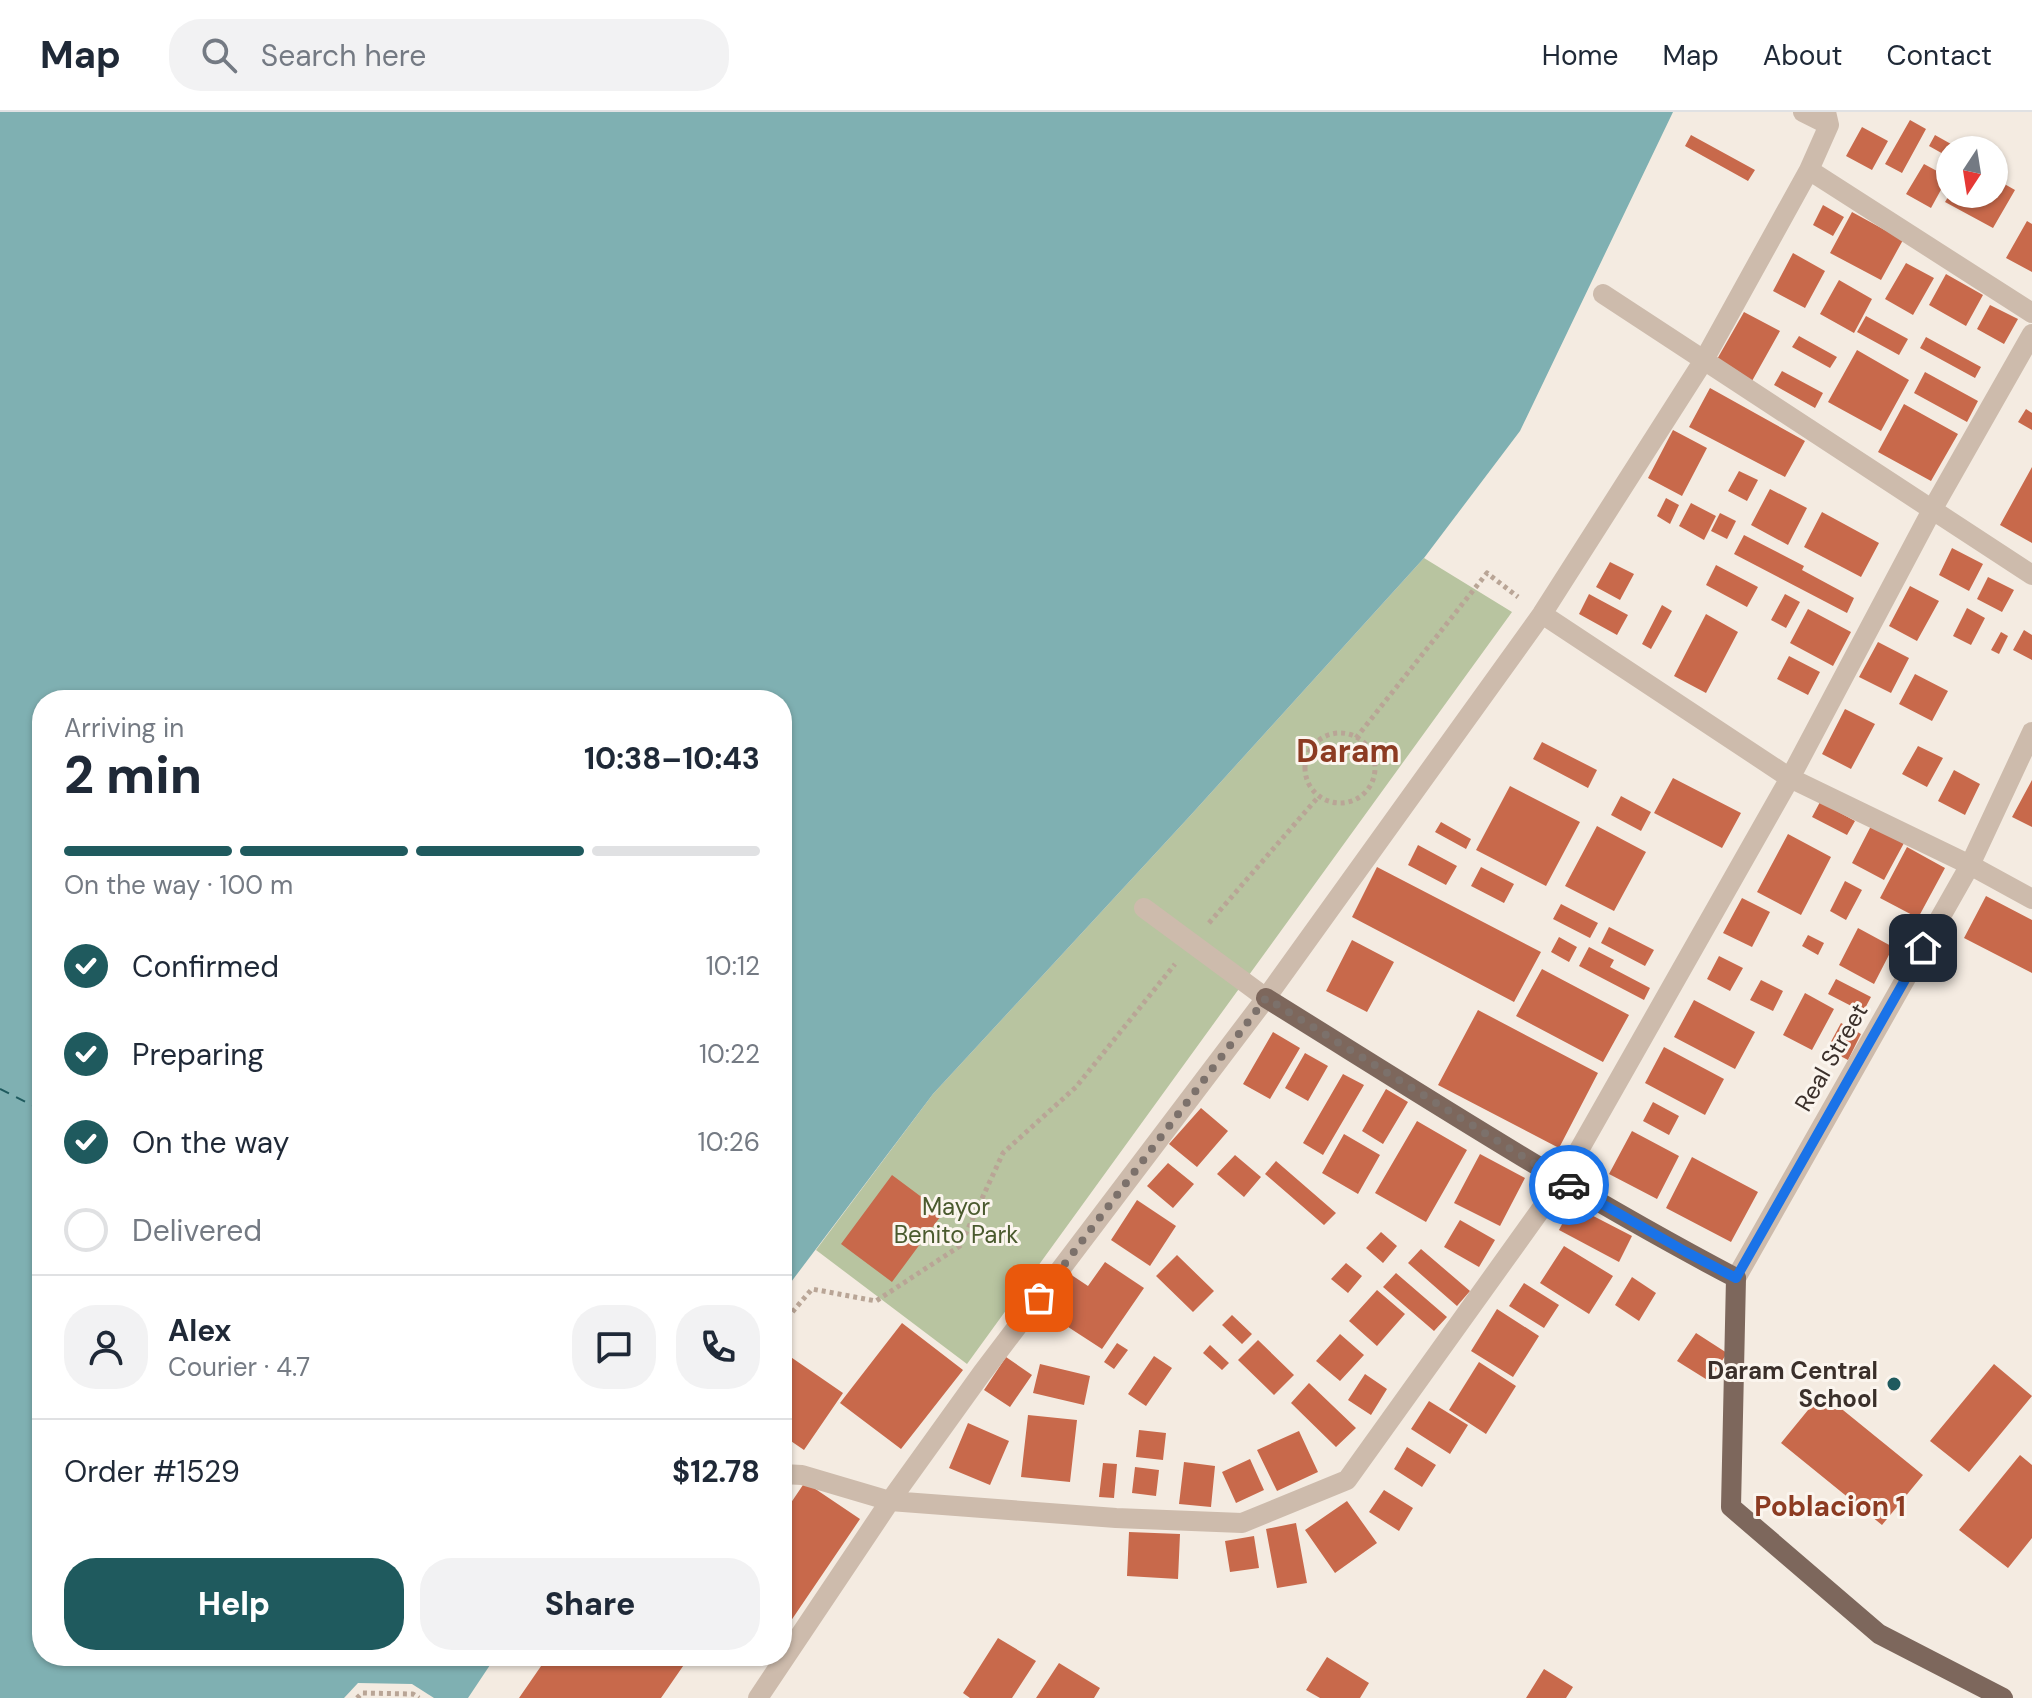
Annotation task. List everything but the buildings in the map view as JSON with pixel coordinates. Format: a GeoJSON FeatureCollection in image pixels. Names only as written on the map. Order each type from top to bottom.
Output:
{"type":"FeatureCollection","features":[{"type":"Feature","properties":{"kind":"main road"},"geometry":{"type":"LineString","coordinates":[[1266,998],[1562,1180],[1736,1278],[1731,1507],[1879,1634],[2003,1698]]}},
{"type":"Feature","properties":{"kind":"street"},"geometry":{"type":"LineString","coordinates":[[792,1647],[890,1501],[982,1373],[1266,998],[1542,614],[1704,360],[1809,170],[1827,119],[1803,112]]}},
{"type":"Feature","properties":{"kind":"street"},"geometry":{"type":"LineString","coordinates":[[1809,170],[2032,313]]}},
{"type":"Feature","properties":{"kind":"street"},"geometry":{"type":"LineString","coordinates":[[1603,294],[2032,575]]}},
{"type":"Feature","properties":{"kind":"street"},"geometry":{"type":"LineString","coordinates":[[792,1474],[890,1501],[1116,1518],[1242,1523],[1347,1480],[1562,1180],[1790,778],[1932,510],[2032,334]]}},
{"type":"Feature","properties":{"kind":"street"},"geometry":{"type":"LineString","coordinates":[[1542,614],[1790,778],[1970,865],[2032,899]]}},
{"type":"Feature","properties":{"kind":"street","name":"Real Street"},"geometry":{"type":"LineString","coordinates":[[1736,1278],[1970,865],[2032,732]]}},
{"type":"Feature","properties":{"kind":"street"},"geometry":{"type":"LineString","coordinates":[[1144,908],[1266,998]]}},
{"type":"Feature","properties":{"kind":"street"},"geometry":{"type":"LineString","coordinates":[[758,1698],[779,1666]]}},
{"type":"Feature","properties":{"kind":"path"},"geometry":{"type":"LineString","coordinates":[[1356,738],[1487,573],[1542,614]]}},
{"type":"Feature","properties":{"kind":"path"},"geometry":{"type":"LineString","coordinates":[[1333,734],[1345,734],[1366,744],[1374,765],[1370,787],[1352,801],[1341,803],[1319,796],[1306,778],[1305,766],[1314,745],[1333,734]]}},
{"type":"Feature","properties":{"kind":"path"},"geometry":{"type":"LineString","coordinates":[[792,1312],[812,1289],[876,1301],[960,1246],[1003,1153],[1076,1087],[1192,942],[1319,796]]}},
{"type":"Feature","properties":{"kind":"path"},"geometry":{"type":"LineString","coordinates":[[357,1698],[362,1693],[413,1694],[419,1698]]}},
{"type":"Feature","properties":{"kind":"green space","name":"Mayor Benito Park"},"geometry":{"type":"Polygon","coordinates":[[[1424,558],[1512,612],[967,1364],[816,1250],[933,1094],[1424,558]]]}},
{"type":"Feature","properties":{"kind":"water"},"geometry":{"type":"Polygon","coordinates":[[[0,112],[1673,112],[1520,431],[1424,558],[933,1094],[792,1281],[792,690],[32,690],[32,1666],[489,1666],[468,1698],[0,1698],[0,112]]]}},
{"type":"Feature","properties":{"kind":"pier"},"geometry":{"type":"Polygon","coordinates":[[[358,1683],[412,1684],[434,1698],[344,1698],[358,1683]]]}},
{"type":"Feature","properties":{"kind":"ferry route"},"geometry":{"type":"LineString","coordinates":[[0,1089],[32,1105]]}},
{"type":"Feature","properties":{"kind":"way so far"},"geometry":{"type":"LineString","coordinates":[[1039,1298],[1266,998],[1569,1185]]}},
{"type":"Feature","properties":{"kind":"place","name":"Daram Central School"},"geometry":{"type":"Point","coordinates":[1894,1384]}},
{"type":"Feature","properties":{"kind":"district","name":"Daram"},"geometry":{"type":"Point","coordinates":[1348,751]}},
{"type":"Feature","properties":{"kind":"district","name":"Poblacion 1"},"geometry":{"type":"Point","coordinates":[1830,1506]}},
{"type":"Feature","properties":{"kind":"route"},"geometry":{"type":"LineString","coordinates":[[1569,1185],[1736,1278],[1923,948]]}}]}
